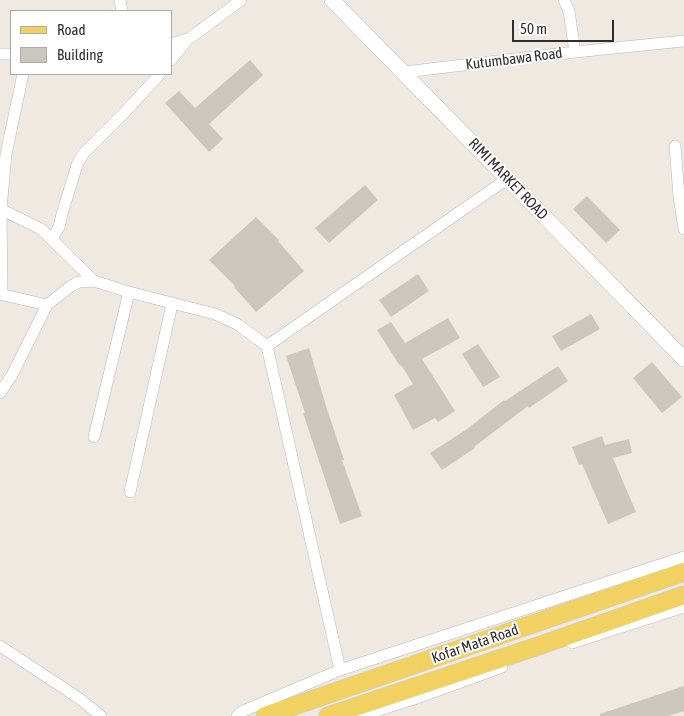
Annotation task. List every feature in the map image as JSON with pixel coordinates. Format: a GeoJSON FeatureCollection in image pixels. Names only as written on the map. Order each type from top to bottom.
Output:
{"type":"FeatureCollection","features":[{"type":"Feature","properties":{"kind":"main road","name":"Kofar Mata Road"},"geometry":{"type":"LineString","coordinates":[[266,715],[684,572]]}},
{"type":"Feature","properties":{"kind":"main road","name":"Kofar Mata Road"},"geometry":{"type":"LineString","coordinates":[[328,716],[684,595]]}},
{"type":"Feature","properties":{"kind":"street"},"geometry":{"type":"LineString","coordinates":[[172,59],[190,38],[241,0]]}},
{"type":"Feature","properties":{"kind":"street","name":"RIMI MARKET ROAD"},"geometry":{"type":"LineString","coordinates":[[332,0],[684,357]]}},
{"type":"Feature","properties":{"kind":"street"},"geometry":{"type":"LineString","coordinates":[[564,0],[568,10],[575,52]]}},
{"type":"Feature","properties":{"kind":"street"},"geometry":{"type":"LineString","coordinates":[[172,44],[190,38]]}},
{"type":"Feature","properties":{"kind":"street","name":"Kutumbawa Road"},"geometry":{"type":"LineString","coordinates":[[404,72],[684,41]]}},
{"type":"Feature","properties":{"kind":"street"},"geometry":{"type":"LineString","coordinates":[[23,75],[6,127],[6,154],[0,209],[1,294],[47,305]]}},
{"type":"Feature","properties":{"kind":"street"},"geometry":{"type":"LineString","coordinates":[[52,239],[59,227],[77,165],[83,154],[126,112],[159,75]]}},
{"type":"Feature","properties":{"kind":"street"},"geometry":{"type":"LineString","coordinates":[[675,146],[682,196],[684,229]]}},
{"type":"Feature","properties":{"kind":"street"},"geometry":{"type":"LineString","coordinates":[[267,346],[507,179]]}},
{"type":"Feature","properties":{"kind":"street"},"geometry":{"type":"LineString","coordinates":[[0,209],[41,229],[94,281]]}},
{"type":"Feature","properties":{"kind":"street"},"geometry":{"type":"LineString","coordinates":[[0,393],[12,375],[47,305],[79,282],[94,281],[172,304],[216,314],[236,324],[267,346],[340,670]]}},
{"type":"Feature","properties":{"kind":"street"},"geometry":{"type":"LineString","coordinates":[[94,437],[130,292]]}},
{"type":"Feature","properties":{"kind":"street"},"geometry":{"type":"LineString","coordinates":[[130,492],[172,304]]}},
{"type":"Feature","properties":{"kind":"street"},"geometry":{"type":"LineString","coordinates":[[0,372],[12,375]]}},
{"type":"Feature","properties":{"kind":"street"},"geometry":{"type":"LineString","coordinates":[[237,716],[242,711],[340,670],[684,557]]}},
{"type":"Feature","properties":{"kind":"street"},"geometry":{"type":"LineString","coordinates":[[360,716],[414,699],[542,652],[684,607]]}},
{"type":"Feature","properties":{"kind":"street"},"geometry":{"type":"LineString","coordinates":[[0,646],[101,716]]}},
{"type":"Feature","properties":{"kind":"building"},"geometry":{"type":"Polygon","coordinates":[[[250,60],[263,75],[209,124],[223,139],[209,152],[165,103],[179,91],[195,108],[250,60]]]}},
{"type":"Feature","properties":{"kind":"building"},"geometry":{"type":"Polygon","coordinates":[[[365,185],[378,200],[329,243],[315,228],[365,185]]]}},
{"type":"Feature","properties":{"kind":"building"},"geometry":{"type":"Polygon","coordinates":[[[587,196],[620,230],[606,243],[573,209],[587,196]]]}},
{"type":"Feature","properties":{"kind":"building"},"geometry":{"type":"Polygon","coordinates":[[[256,217],[279,240],[304,271],[256,312],[235,286],[209,260],[256,217]]]}},
{"type":"Feature","properties":{"kind":"building"},"geometry":{"type":"Polygon","coordinates":[[[418,274],[429,291],[391,317],[379,300],[418,274]]]}},
{"type":"Feature","properties":{"kind":"building"},"geometry":{"type":"Polygon","coordinates":[[[591,314],[600,329],[561,351],[552,336],[591,314]]]}},
{"type":"Feature","properties":{"kind":"building"},"geometry":{"type":"Polygon","coordinates":[[[448,318],[460,338],[422,359],[455,411],[438,422],[435,418],[413,430],[394,395],[413,384],[377,330],[391,322],[405,343],[448,318]]]}},
{"type":"Feature","properties":{"kind":"building"},"geometry":{"type":"Polygon","coordinates":[[[478,344],[500,377],[483,387],[462,354],[478,344]]]}},
{"type":"Feature","properties":{"kind":"building"},"geometry":{"type":"Polygon","coordinates":[[[309,348],[344,460],[342,460],[362,516],[340,524],[286,356],[309,348]]]}},
{"type":"Feature","properties":{"kind":"building"},"geometry":{"type":"Polygon","coordinates":[[[652,362],[682,397],[662,413],[633,378],[652,362]]]}},
{"type":"Feature","properties":{"kind":"building"},"geometry":{"type":"Polygon","coordinates":[[[558,366],[568,381],[529,408],[528,406],[475,448],[442,470],[430,453],[467,429],[504,400],[558,366]]]}},
{"type":"Feature","properties":{"kind":"building"},"geometry":{"type":"Polygon","coordinates":[[[602,436],[605,445],[629,439],[632,453],[613,458],[636,512],[608,524],[582,464],[579,465],[572,447],[602,436]]]}},
{"type":"Feature","properties":{"kind":"building"},"geometry":{"type":"Polygon","coordinates":[[[684,686],[684,711],[668,716],[600,716],[600,714],[684,686]]]}}]}
